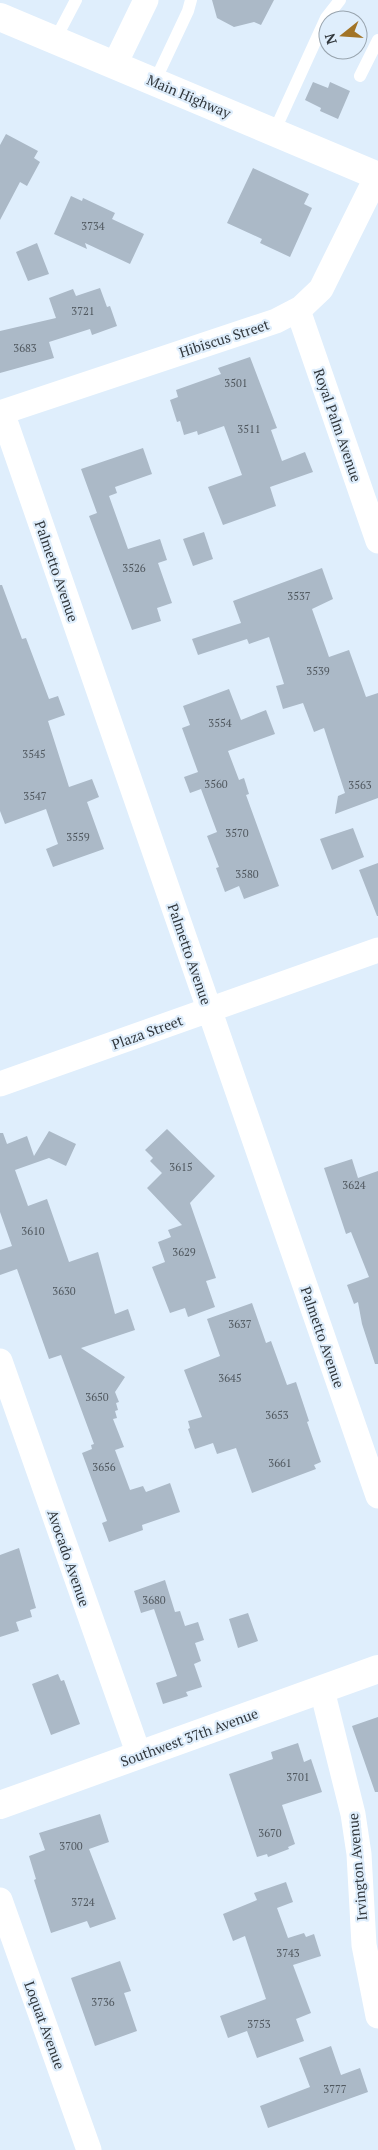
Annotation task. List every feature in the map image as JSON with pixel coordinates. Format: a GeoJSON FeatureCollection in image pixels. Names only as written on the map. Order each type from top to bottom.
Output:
{"type":"FeatureCollection","features":[{"type":"Feature","properties":{"kind":"main road","name":"Main Highway"},"geometry":{"type":"LineString","coordinates":[[0,17],[378,176]]}},
{"type":"Feature","properties":{"kind":"main road","name":"Southwest 37th Avenue"},"geometry":{"type":"LineString","coordinates":[[0,1805],[378,1669]]}},
{"type":"Feature","properties":{"kind":"street"},"geometry":{"type":"LineString","coordinates":[[115,64],[146,0]]}},
{"type":"Feature","properties":{"kind":"street","name":"Hibiscus Street"},"geometry":{"type":"LineString","coordinates":[[1,413],[276,321],[298,310],[321,289],[378,176]]}},
{"type":"Feature","properties":{"kind":"street","name":"Royal Palm Avenue"},"geometry":{"type":"LineString","coordinates":[[298,310],[378,541]]}},
{"type":"Feature","properties":{"kind":"street","name":"Palmetto Avenue"},"geometry":{"type":"LineString","coordinates":[[1,413],[378,1496]]}},
{"type":"Feature","properties":{"kind":"street","name":"Plaza Street"},"geometry":{"type":"LineString","coordinates":[[0,1084],[378,950]]}},
{"type":"Feature","properties":{"kind":"street","name":"Avocado Avenue"},"geometry":{"type":"LineString","coordinates":[[0,1361],[139,1755]]}},
{"type":"Feature","properties":{"kind":"street","name":"Irvington Avenue"},"geometry":{"type":"LineString","coordinates":[[322,1690],[352,1806],[359,1854],[366,1959],[378,2016]]}},
{"type":"Feature","properties":{"kind":"street","name":"Loquat Avenue"},"geometry":{"type":"LineString","coordinates":[[0,1900],[89,2150]]}},
{"type":"Feature","properties":{"kind":"lane"},"geometry":{"type":"LineString","coordinates":[[55,40],[76,0]]}},
{"type":"Feature","properties":{"kind":"lane"},"geometry":{"type":"LineString","coordinates":[[155,81],[182,24],[191,0]]}},
{"type":"Feature","properties":{"kind":"lane"},"geometry":{"type":"LineString","coordinates":[[274,132],[326,18],[340,0]]}},
{"type":"Feature","properties":{"kind":"lane"},"geometry":{"type":"LineString","coordinates":[[360,76],[378,40]]}},
{"type":"Feature","properties":{"kind":"building"},"geometry":{"type":"Polygon","coordinates":[[[212,0],[274,0],[261,25],[254,22],[234,27],[217,18],[212,0]]]}},
{"type":"Feature","properties":{"kind":"building"},"geometry":{"type":"Polygon","coordinates":[[[313,82],[328,88],[330,82],[350,91],[338,119],[320,111],[321,108],[305,100],[313,82]]]}},
{"type":"Feature","properties":{"kind":"building"},"geometry":{"type":"Polygon","coordinates":[[[6,134],[38,151],[34,158],[40,162],[27,186],[20,182],[0,220],[0,145],[6,134]]]}},
{"type":"Feature","properties":{"kind":"building"},"geometry":{"type":"Polygon","coordinates":[[[253,168],[309,194],[304,204],[312,208],[290,257],[260,243],[262,239],[227,223],[253,168]]]}},
{"type":"Feature","properties":{"kind":"building"},"geometry":{"type":"Polygon","coordinates":[[[71,196],[82,201],[83,198],[115,213],[112,219],[144,234],[130,264],[85,243],[87,249],[54,234],[71,196]]]}},
{"type":"Feature","properties":{"kind":"building"},"geometry":{"type":"Polygon","coordinates":[[[37,243],[49,274],[28,281],[16,252],[37,243]]]}},
{"type":"Feature","properties":{"kind":"building"},"geometry":{"type":"Polygon","coordinates":[[[100,288],[107,307],[110,306],[117,326],[92,335],[90,329],[49,342],[54,358],[0,373],[0,331],[56,318],[49,298],[73,289],[76,296],[100,288]]]}},
{"type":"Feature","properties":{"kind":"building"},"geometry":{"type":"Polygon","coordinates":[[[250,357],[277,428],[271,430],[282,461],[305,452],[313,472],[270,487],[276,506],[223,525],[208,487],[242,475],[224,426],[198,435],[197,431],[184,435],[180,421],[177,422],[170,400],[178,397],[176,390],[221,374],[218,368],[250,357]]]}},
{"type":"Feature","properties":{"kind":"building"},"geometry":{"type":"Polygon","coordinates":[[[143,448],[152,474],[115,487],[117,493],[109,496],[128,549],[160,539],[167,560],[158,563],[172,603],[157,608],[161,621],[132,630],[89,516],[97,513],[81,469],[143,448]]]}},
{"type":"Feature","properties":{"kind":"building"},"geometry":{"type":"Polygon","coordinates":[[[204,532],[213,559],[193,566],[183,539],[204,532]]]}},
{"type":"Feature","properties":{"kind":"building"},"geometry":{"type":"Polygon","coordinates":[[[322,568],[333,599],[312,609],[329,657],[349,650],[366,697],[378,693],[378,798],[335,814],[338,796],[345,793],[324,728],[314,732],[303,703],[283,709],[276,686],[284,684],[269,637],[249,644],[247,639],[198,655],[192,639],[241,623],[233,601],[322,568]]]}},
{"type":"Feature","properties":{"kind":"building"},"geometry":{"type":"Polygon","coordinates":[[[0,585],[2,585],[22,639],[26,638],[49,699],[58,696],[65,715],[48,721],[69,787],[92,779],[99,797],[87,802],[104,849],[53,867],[46,849],[58,844],[46,809],[5,824],[0,811],[0,585]]]}},
{"type":"Feature","properties":{"kind":"building"},"geometry":{"type":"Polygon","coordinates":[[[229,689],[241,720],[266,710],[275,734],[228,751],[239,780],[244,778],[249,794],[246,795],[279,886],[244,899],[239,886],[225,892],[216,868],[219,867],[207,836],[217,832],[201,789],[190,793],[184,777],[198,772],[182,728],[190,725],[183,706],[229,689]]]}},
{"type":"Feature","properties":{"kind":"building"},"geometry":{"type":"Polygon","coordinates":[[[353,828],[364,857],[332,870],[320,839],[353,828]]]}},
{"type":"Feature","properties":{"kind":"building"},"geometry":{"type":"Polygon","coordinates":[[[378,863],[378,916],[377,916],[359,870],[378,863]]]}},
{"type":"Feature","properties":{"kind":"building"},"geometry":{"type":"Polygon","coordinates":[[[167,1129],[215,1176],[190,1203],[216,1278],[206,1281],[215,1307],[188,1317],[185,1308],[170,1313],[152,1267],[165,1262],[158,1242],[171,1237],[168,1230],[182,1225],[147,1188],[162,1173],[150,1161],[153,1158],[145,1150],[167,1129]]]}},
{"type":"Feature","properties":{"kind":"building"},"geometry":{"type":"Polygon","coordinates":[[[49,1131],[76,1144],[66,1166],[49,1158],[15,1170],[28,1206],[47,1199],[69,1262],[98,1252],[115,1314],[128,1309],[135,1330],[81,1348],[125,1377],[115,1392],[119,1402],[116,1403],[118,1410],[115,1411],[117,1418],[113,1419],[124,1447],[115,1450],[130,1490],[143,1486],[146,1492],[170,1483],[180,1512],[142,1525],[143,1530],[109,1542],[102,1523],[107,1521],[82,1453],[92,1449],[91,1445],[94,1444],[61,1355],[49,1359],[17,1269],[0,1275],[0,1250],[12,1246],[0,1212],[0,1133],[3,1133],[7,1144],[27,1136],[34,1156],[49,1131]]]}},
{"type":"Feature","properties":{"kind":"building"},"geometry":{"type":"Polygon","coordinates":[[[352,1159],[358,1178],[378,1171],[378,1364],[375,1364],[362,1324],[358,1302],[354,1304],[347,1285],[369,1277],[351,1232],[346,1234],[324,1168],[352,1159]]]}},
{"type":"Feature","properties":{"kind":"building"},"geometry":{"type":"Polygon","coordinates":[[[252,1303],[266,1343],[271,1341],[287,1385],[296,1382],[321,1462],[314,1465],[316,1469],[252,1493],[236,1448],[217,1454],[213,1443],[195,1449],[188,1429],[190,1428],[188,1421],[202,1417],[184,1370],[220,1356],[207,1319],[252,1303]]]}},
{"type":"Feature","properties":{"kind":"building"},"geometry":{"type":"Polygon","coordinates":[[[19,1548],[36,1608],[30,1610],[32,1617],[16,1622],[19,1631],[0,1637],[0,1555],[19,1548]]]}},
{"type":"Feature","properties":{"kind":"building"},"geometry":{"type":"Polygon","coordinates":[[[165,1580],[175,1612],[180,1611],[185,1626],[198,1622],[204,1640],[195,1643],[201,1661],[194,1664],[202,1687],[186,1692],[188,1696],[163,1704],[156,1683],[177,1676],[154,1609],[141,1613],[134,1591],[165,1580]]]}},
{"type":"Feature","properties":{"kind":"building"},"geometry":{"type":"Polygon","coordinates":[[[248,1613],[258,1641],[238,1648],[229,1619],[248,1613]]]}},
{"type":"Feature","properties":{"kind":"building"},"geometry":{"type":"Polygon","coordinates":[[[58,1674],[61,1681],[64,1680],[80,1724],[51,1735],[32,1684],[58,1674]]]}},
{"type":"Feature","properties":{"kind":"building"},"geometry":{"type":"Polygon","coordinates":[[[378,1717],[378,1792],[375,1792],[352,1726],[378,1717]]]}},
{"type":"Feature","properties":{"kind":"building"},"geometry":{"type":"Polygon","coordinates":[[[298,1743],[304,1762],[311,1759],[322,1792],[282,1805],[295,1844],[288,1847],[289,1849],[268,1857],[267,1854],[257,1857],[229,1774],[273,1759],[271,1752],[298,1743]]]}},
{"type":"Feature","properties":{"kind":"building"},"geometry":{"type":"Polygon","coordinates":[[[100,1814],[109,1842],[89,1849],[116,1919],[90,1928],[87,1921],[51,1933],[34,1880],[36,1879],[29,1856],[45,1850],[39,1833],[100,1814]]]}},
{"type":"Feature","properties":{"kind":"building"},"geometry":{"type":"Polygon","coordinates":[[[286,1882],[293,1902],[277,1908],[288,1938],[304,1933],[306,1937],[314,1934],[321,1956],[293,1965],[311,2013],[296,2019],[304,2041],[257,2058],[247,2031],[228,2038],[220,2016],[266,1999],[245,1936],[233,1941],[223,1914],[257,1900],[254,1893],[286,1882]]]}},
{"type":"Feature","properties":{"kind":"building"},"geometry":{"type":"Polygon","coordinates":[[[120,1961],[131,1991],[124,1993],[137,2031],[95,2046],[71,1978],[120,1961]]]}},
{"type":"Feature","properties":{"kind":"building"},"geometry":{"type":"Polygon","coordinates":[[[331,2046],[341,2075],[360,2068],[368,2092],[268,2128],[260,2106],[310,2087],[299,2058],[331,2046]]]}}]}
